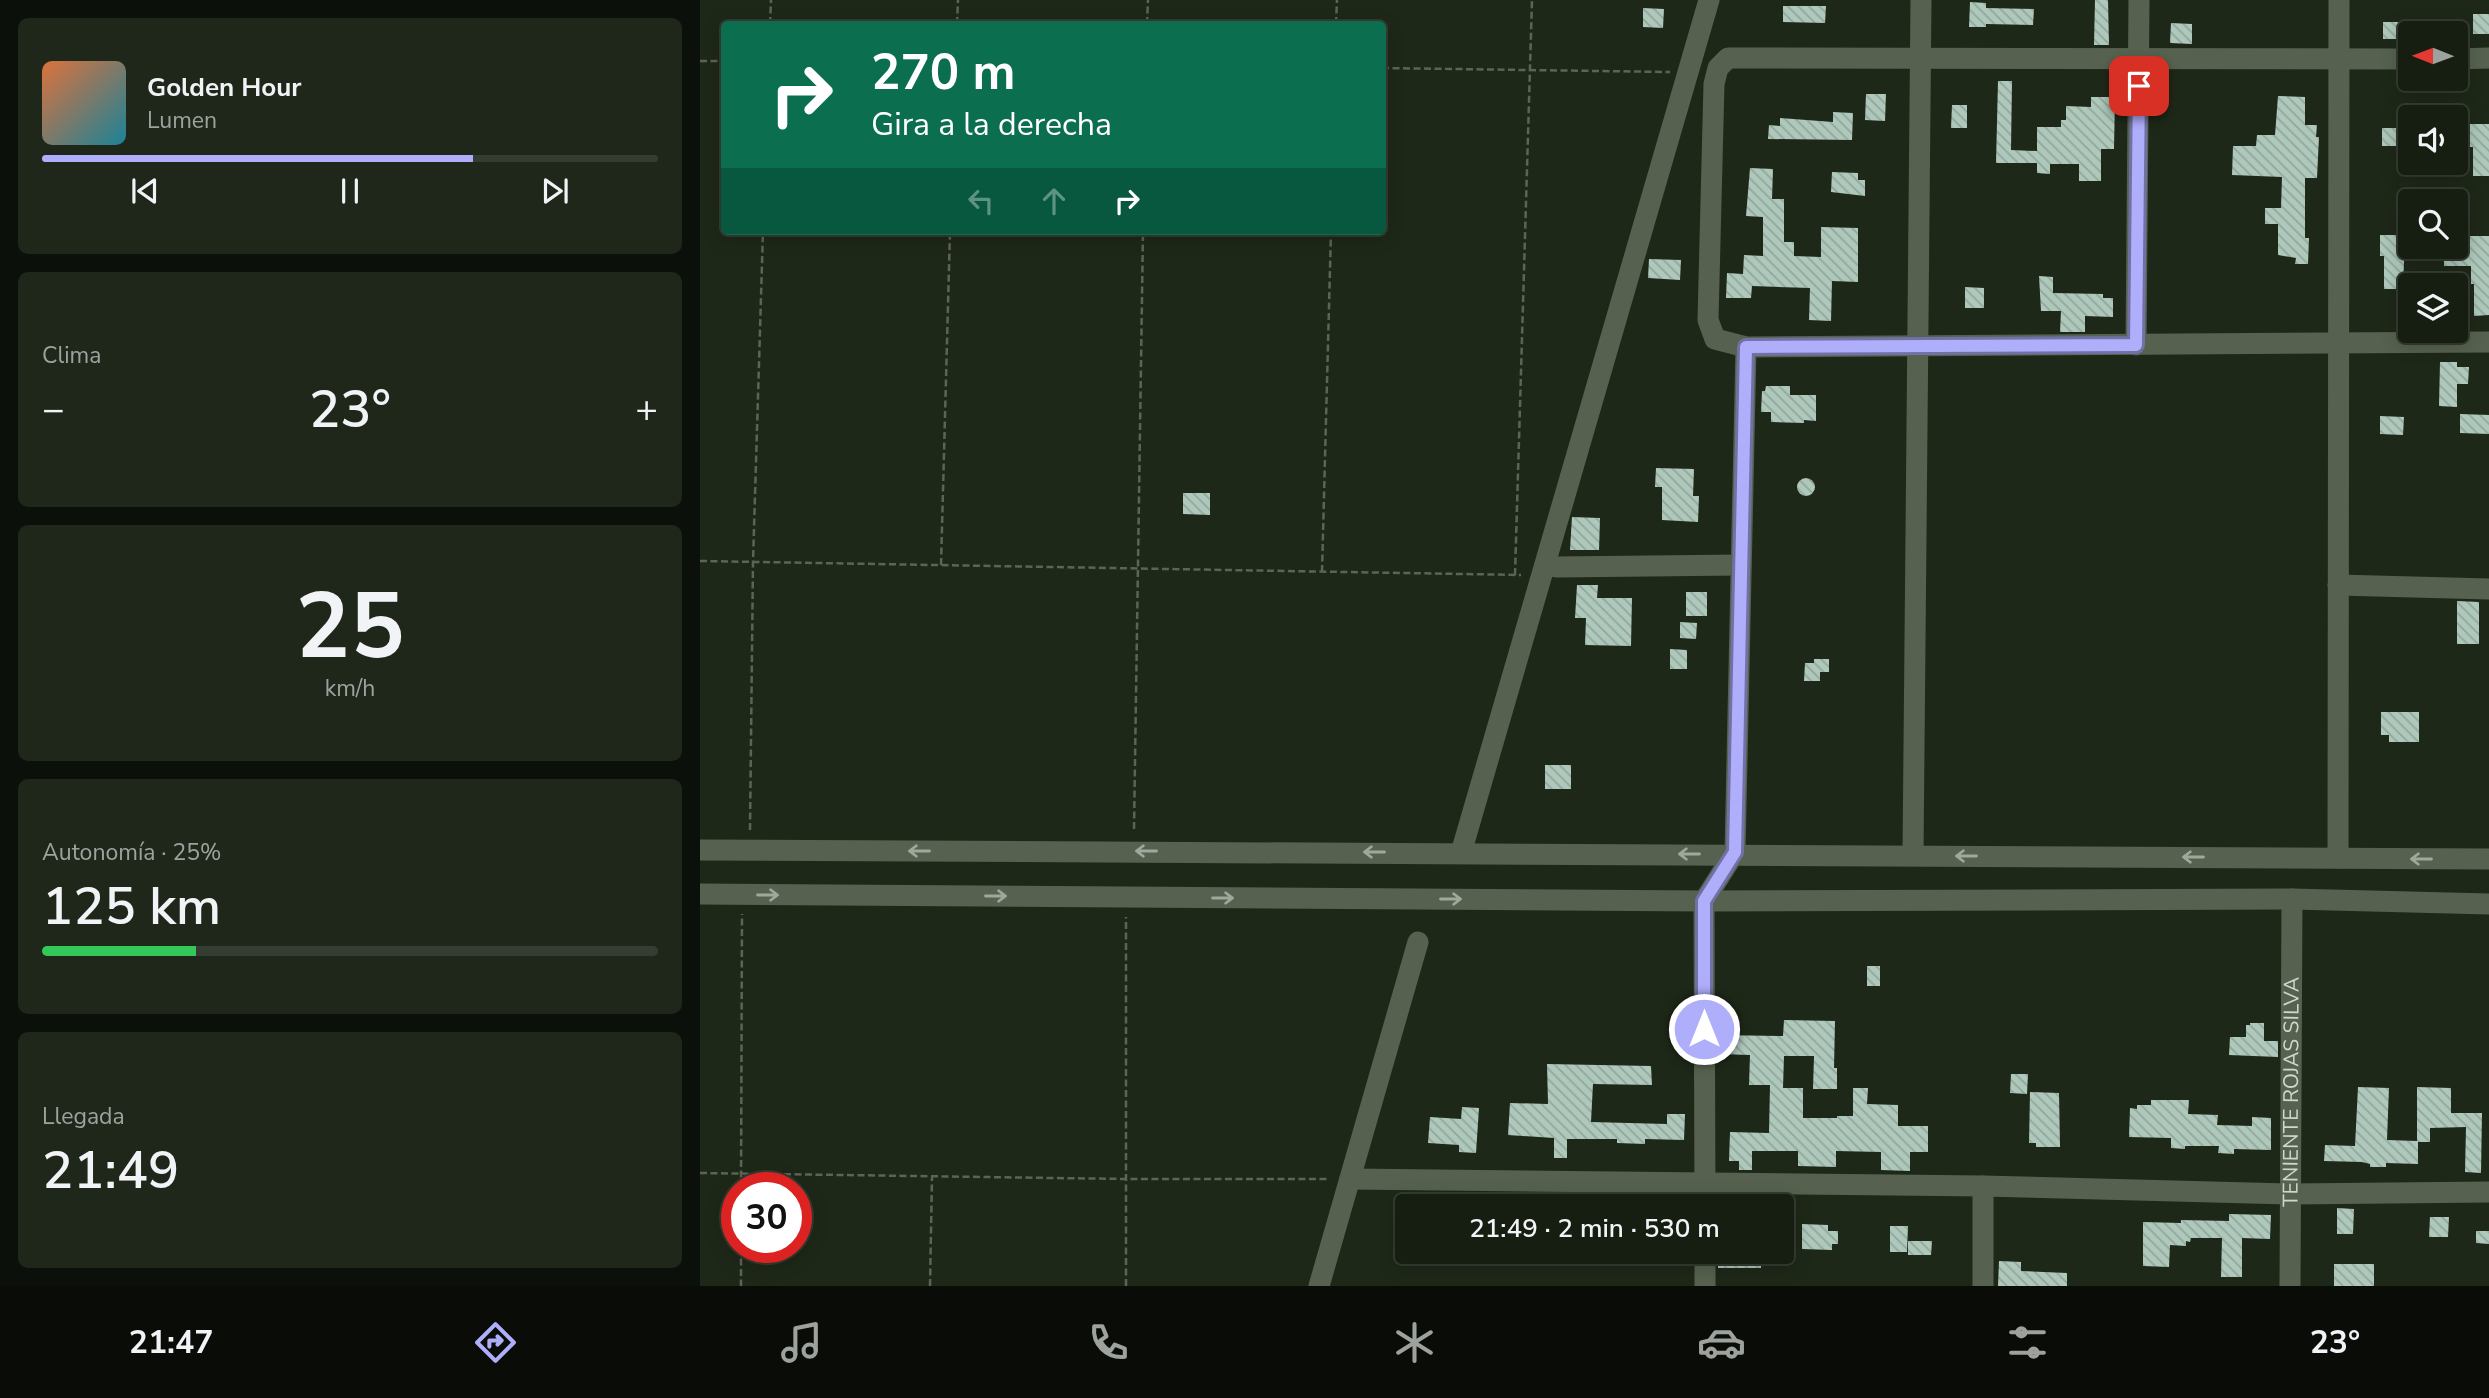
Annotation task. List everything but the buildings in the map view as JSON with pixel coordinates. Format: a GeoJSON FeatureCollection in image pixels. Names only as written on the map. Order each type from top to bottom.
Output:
{"type":"FeatureCollection","features":[{"type":"Feature","properties":{"kind":"street"},"geometry":{"type":"LineString","coordinates":[[1463,846],[1549,571],[1710,0]]}},
{"type":"Feature","properties":{"kind":"street"},"geometry":{"type":"LineString","coordinates":[[1913,855],[1921,0]]}},
{"type":"Feature","properties":{"kind":"street"},"geometry":{"type":"LineString","coordinates":[[2136,345],[2139,0]]}},
{"type":"Feature","properties":{"kind":"street"},"geometry":{"type":"LineString","coordinates":[[2338,858],[2339,0]]}},
{"type":"Feature","properties":{"kind":"street"},"geometry":{"type":"LineString","coordinates":[[2398,59],[1728,58],[1718,68],[1714,84],[1709,320],[1715,339],[1746,347],[2489,342]]}},
{"type":"Feature","properties":{"kind":"street"},"geometry":{"type":"LineString","coordinates":[[2468,59],[2489,58]]}},
{"type":"Feature","properties":{"kind":"street"},"geometry":{"type":"LineString","coordinates":[[1704,1194],[1704,901],[1733,854],[1746,347]]}},
{"type":"Feature","properties":{"kind":"street"},"geometry":{"type":"LineString","coordinates":[[1549,571],[1741,565]]}},
{"type":"Feature","properties":{"kind":"street"},"geometry":{"type":"LineString","coordinates":[[2338,586],[2489,589]]}},
{"type":"Feature","properties":{"kind":"street"},"geometry":{"type":"LineString","coordinates":[[700,850],[2489,859]]}},
{"type":"Feature","properties":{"kind":"street"},"geometry":{"type":"LineString","coordinates":[[700,894],[1704,901],[2292,899],[2489,904]]}},
{"type":"Feature","properties":{"kind":"street","name":"TENIENTE ROJAS SILVA"},"geometry":{"type":"LineString","coordinates":[[2290,1286],[2292,899]]}},
{"type":"Feature","properties":{"kind":"street"},"geometry":{"type":"LineString","coordinates":[[1320,1286],[1418,942]]}},
{"type":"Feature","properties":{"kind":"street"},"geometry":{"type":"LineString","coordinates":[[1350,1179],[1983,1186],[2290,1194],[2489,1192]]}},
{"type":"Feature","properties":{"kind":"street"},"geometry":{"type":"LineString","coordinates":[[1983,1186],[1983,1286]]}},
{"type":"Feature","properties":{"kind":"street"},"geometry":{"type":"LineString","coordinates":[[1705,1264],[1705,1286]]}},
{"type":"Feature","properties":{"kind":"path"},"geometry":{"type":"LineString","coordinates":[[770,21],[771,0]]}},
{"type":"Feature","properties":{"kind":"path"},"geometry":{"type":"LineString","coordinates":[[957,21],[958,0]]}},
{"type":"Feature","properties":{"kind":"path"},"geometry":{"type":"LineString","coordinates":[[1147,21],[1148,0]]}},
{"type":"Feature","properties":{"kind":"path"},"geometry":{"type":"LineString","coordinates":[[1336,21],[1337,0]]}},
{"type":"Feature","properties":{"kind":"path"},"geometry":{"type":"LineString","coordinates":[[1515,575],[1532,0]]}},
{"type":"Feature","properties":{"kind":"path"},"geometry":{"type":"LineString","coordinates":[[700,61],[721,61]]}},
{"type":"Feature","properties":{"kind":"path"},"geometry":{"type":"LineString","coordinates":[[1386,68],[1689,72]]}},
{"type":"Feature","properties":{"kind":"path"},"geometry":{"type":"LineString","coordinates":[[750,830],[753,562],[763,235]]}},
{"type":"Feature","properties":{"kind":"path"},"geometry":{"type":"LineString","coordinates":[[941,565],[950,235]]}},
{"type":"Feature","properties":{"kind":"path"},"geometry":{"type":"LineString","coordinates":[[1134,829],[1143,235]]}},
{"type":"Feature","properties":{"kind":"path"},"geometry":{"type":"LineString","coordinates":[[1322,572],[1331,235]]}},
{"type":"Feature","properties":{"kind":"path"},"geometry":{"type":"LineString","coordinates":[[700,561],[1515,575],[1549,571]]}},
{"type":"Feature","properties":{"kind":"path"},"geometry":{"type":"LineString","coordinates":[[741,1172],[742,914]]}},
{"type":"Feature","properties":{"kind":"path"},"geometry":{"type":"LineString","coordinates":[[1126,917],[1126,1286]]}},
{"type":"Feature","properties":{"kind":"path"},"geometry":{"type":"LineString","coordinates":[[700,1173],[721,1174]]}},
{"type":"Feature","properties":{"kind":"path"},"geometry":{"type":"LineString","coordinates":[[812,1175],[1126,1180],[1350,1179]]}},
{"type":"Feature","properties":{"kind":"path"},"geometry":{"type":"LineString","coordinates":[[930,1286],[932,1177]]}},
{"type":"Feature","properties":{"kind":"path"},"geometry":{"type":"LineString","coordinates":[[741,1263],[741,1286]]}},
{"type":"Feature","properties":{"kind":"route"},"geometry":{"type":"LineString","coordinates":[[1704,1029],[1704,901],[1735,852],[1746,347],[2136,345],[2139,86]]}}]}
